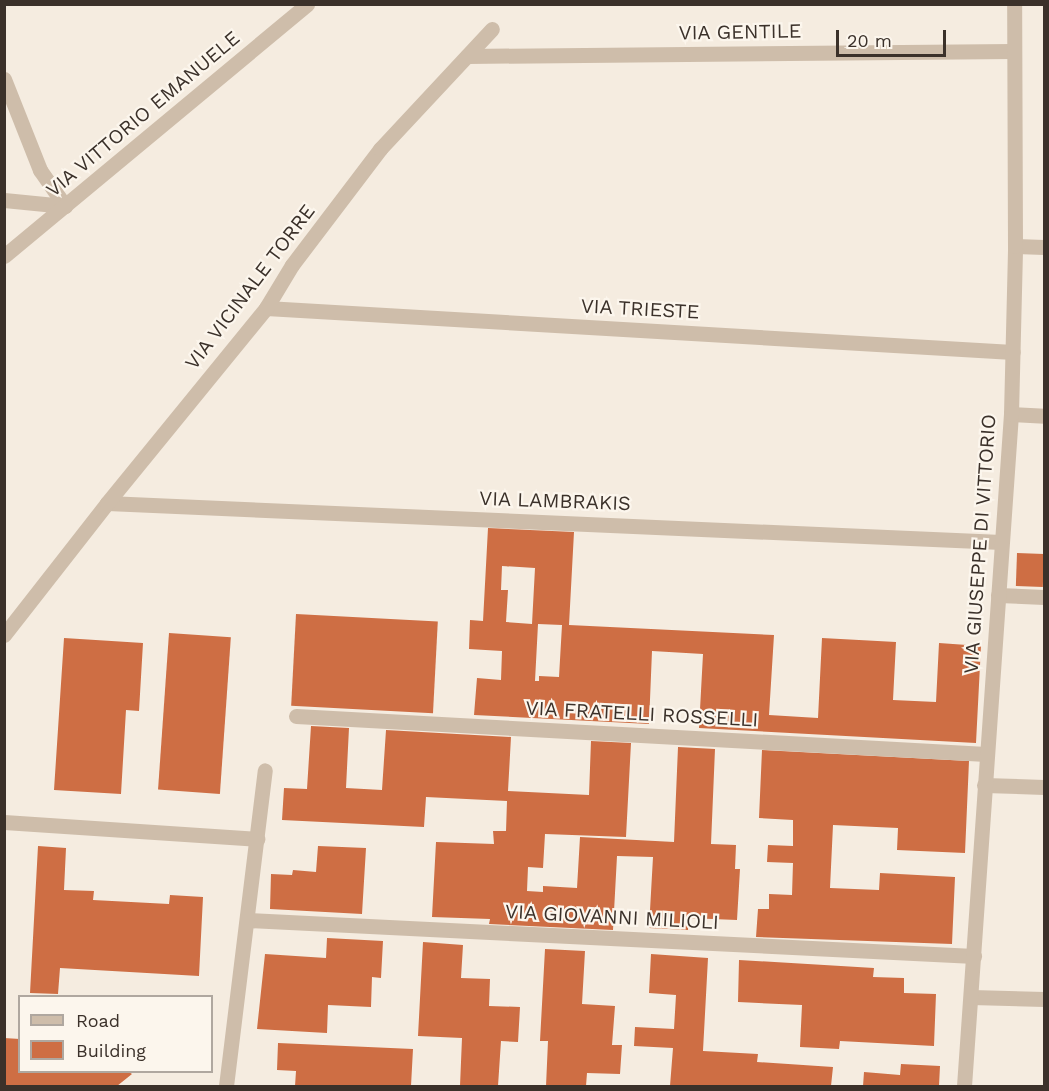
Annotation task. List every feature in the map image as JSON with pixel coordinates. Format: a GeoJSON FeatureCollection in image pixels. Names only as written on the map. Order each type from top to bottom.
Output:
{"type":"FeatureCollection","features":[{"type":"Feature","properties":{"kind":"street","name":"VIA VITTORIO EMANUELE"},"geometry":{"type":"LineString","coordinates":[[4,256],[307,4]]}},
{"type":"Feature","properties":{"kind":"street","name":"VIA GIUSEPPE DI VITTORIO"},"geometry":{"type":"LineString","coordinates":[[964,1086],[1011,414],[1015,246],[1014,4]]}},
{"type":"Feature","properties":{"kind":"street","name":"VIA VICINALE TORRE"},"geometry":{"type":"LineString","coordinates":[[4,635],[107,503],[266,308],[292,265],[380,149],[492,29]]}},
{"type":"Feature","properties":{"kind":"street","name":"VIA GENTILE"},"geometry":{"type":"LineString","coordinates":[[467,56],[1013,51]]}},
{"type":"Feature","properties":{"kind":"street"},"geometry":{"type":"LineString","coordinates":[[4,79],[40,170],[65,206]]}},
{"type":"Feature","properties":{"kind":"street"},"geometry":{"type":"LineString","coordinates":[[4,200],[65,206]]}},
{"type":"Feature","properties":{"kind":"street"},"geometry":{"type":"LineString","coordinates":[[1015,246],[1044,247]]}},
{"type":"Feature","properties":{"kind":"street","name":"VIA TRIESTE"},"geometry":{"type":"LineString","coordinates":[[266,308],[1013,352]]}},
{"type":"Feature","properties":{"kind":"street"},"geometry":{"type":"LineString","coordinates":[[1011,414],[1044,416]]}},
{"type":"Feature","properties":{"kind":"street","name":"VIA LAMBRAKIS"},"geometry":{"type":"LineString","coordinates":[[107,503],[1001,542]]}},
{"type":"Feature","properties":{"kind":"street"},"geometry":{"type":"LineString","coordinates":[[998,595],[1044,597]]}},
{"type":"Feature","properties":{"kind":"street","name":"VIA FRATELLI ROSSELLI"},"geometry":{"type":"LineString","coordinates":[[296,716],[986,754]]}},
{"type":"Feature","properties":{"kind":"street"},"geometry":{"type":"LineString","coordinates":[[226,1086],[265,770]]}},
{"type":"Feature","properties":{"kind":"street"},"geometry":{"type":"LineString","coordinates":[[984,785],[1044,787]]}},
{"type":"Feature","properties":{"kind":"street"},"geometry":{"type":"LineString","coordinates":[[4,822],[257,839]]}},
{"type":"Feature","properties":{"kind":"street","name":"VIA GIOVANNI MILIOLI"},"geometry":{"type":"LineString","coordinates":[[247,920],[974,956]]}},
{"type":"Feature","properties":{"kind":"street"},"geometry":{"type":"LineString","coordinates":[[971,997],[1044,999]]}},
{"type":"Feature","properties":{"kind":"building"},"geometry":{"type":"Polygon","coordinates":[[[488,528],[574,532],[569,625],[774,635],[769,715],[818,718],[822,638],[896,642],[893,700],[936,702],[939,643],[981,646],[976,743],[699,728],[703,654],[652,651],[649,724],[474,715],[477,678],[501,680],[502,651],[469,649],[470,620],[483,621],[488,528]],[[502,566],[501,590],[508,590],[506,622],[532,624],[535,568],[502,566]],[[538,624],[535,681],[539,681],[539,676],[559,677],[562,625],[538,624]]]}},
{"type":"Feature","properties":{"kind":"building"},"geometry":{"type":"Polygon","coordinates":[[[1017,553],[1044,554],[1043,587],[1016,586],[1017,553]]]}},
{"type":"Feature","properties":{"kind":"building"},"geometry":{"type":"Polygon","coordinates":[[[296,614],[438,621],[433,713],[291,706],[296,614]]]}},
{"type":"Feature","properties":{"kind":"building"},"geometry":{"type":"Polygon","coordinates":[[[169,633],[231,637],[220,794],[158,790],[169,633]]]}},
{"type":"Feature","properties":{"kind":"building"},"geometry":{"type":"Polygon","coordinates":[[[64,638],[143,643],[139,711],[126,710],[121,794],[54,790],[64,638]]]}},
{"type":"Feature","properties":{"kind":"building"},"geometry":{"type":"Polygon","coordinates":[[[311,726],[349,728],[346,788],[382,790],[386,730],[511,737],[508,791],[589,795],[591,741],[631,743],[626,837],[545,834],[543,868],[528,867],[527,891],[543,892],[543,886],[577,888],[580,837],[674,842],[678,747],[715,749],[711,844],[736,845],[735,869],[740,869],[737,920],[688,918],[688,930],[649,928],[653,857],[617,856],[613,930],[489,924],[490,919],[432,917],[436,842],[494,844],[493,831],[506,831],[507,801],[426,797],[424,827],[282,820],[284,788],[307,789],[311,726]]]}},
{"type":"Feature","properties":{"kind":"building"},"geometry":{"type":"Polygon","coordinates":[[[762,750],[969,761],[965,853],[897,850],[898,828],[833,825],[830,888],[879,890],[880,873],[955,877],[952,944],[756,937],[758,909],[769,909],[769,894],[792,895],[793,863],[767,862],[768,845],[793,846],[793,820],[759,818],[762,750]]]}},
{"type":"Feature","properties":{"kind":"building"},"geometry":{"type":"Polygon","coordinates":[[[38,846],[66,848],[64,890],[94,891],[93,900],[169,904],[170,895],[203,897],[199,976],[60,968],[58,994],[30,993],[38,846]]]}},
{"type":"Feature","properties":{"kind":"building"},"geometry":{"type":"Polygon","coordinates":[[[318,846],[366,848],[362,914],[270,909],[271,874],[292,875],[293,870],[316,872],[318,846]]]}},
{"type":"Feature","properties":{"kind":"building"},"geometry":{"type":"Polygon","coordinates":[[[327,938],[383,941],[381,978],[372,977],[371,1007],[328,1005],[327,1033],[257,1029],[265,954],[326,958],[327,938]]]}},
{"type":"Feature","properties":{"kind":"building"},"geometry":{"type":"Polygon","coordinates":[[[423,942],[463,945],[461,978],[490,979],[489,1006],[520,1007],[518,1042],[501,1041],[498,1086],[460,1086],[462,1038],[418,1036],[423,942]]]}},
{"type":"Feature","properties":{"kind":"building"},"geometry":{"type":"Polygon","coordinates":[[[545,949],[585,951],[582,1004],[615,1006],[612,1045],[622,1045],[620,1074],[587,1073],[586,1086],[546,1086],[548,1041],[540,1041],[545,949]]]}},
{"type":"Feature","properties":{"kind":"building"},"geometry":{"type":"Polygon","coordinates":[[[651,954],[708,958],[703,1051],[758,1054],[757,1062],[833,1067],[831,1086],[670,1086],[673,1048],[634,1046],[635,1027],[674,1029],[676,995],[649,993],[651,954]]]}},
{"type":"Feature","properties":{"kind":"building"},"geometry":{"type":"Polygon","coordinates":[[[739,960],[874,968],[873,977],[904,978],[904,993],[936,994],[934,1046],[840,1041],[839,1049],[800,1047],[802,1005],[738,1002],[739,960]]]}},
{"type":"Feature","properties":{"kind":"building"},"geometry":{"type":"Polygon","coordinates":[[[4,1038],[18,1039],[18,1073],[132,1074],[117,1086],[4,1086],[4,1038]]]}},
{"type":"Feature","properties":{"kind":"building"},"geometry":{"type":"Polygon","coordinates":[[[278,1043],[413,1049],[411,1086],[295,1086],[296,1071],[277,1070],[278,1043]]]}},
{"type":"Feature","properties":{"kind":"building"},"geometry":{"type":"Polygon","coordinates":[[[901,1064],[940,1066],[939,1086],[863,1086],[864,1072],[900,1075],[901,1064]]]}}]}
